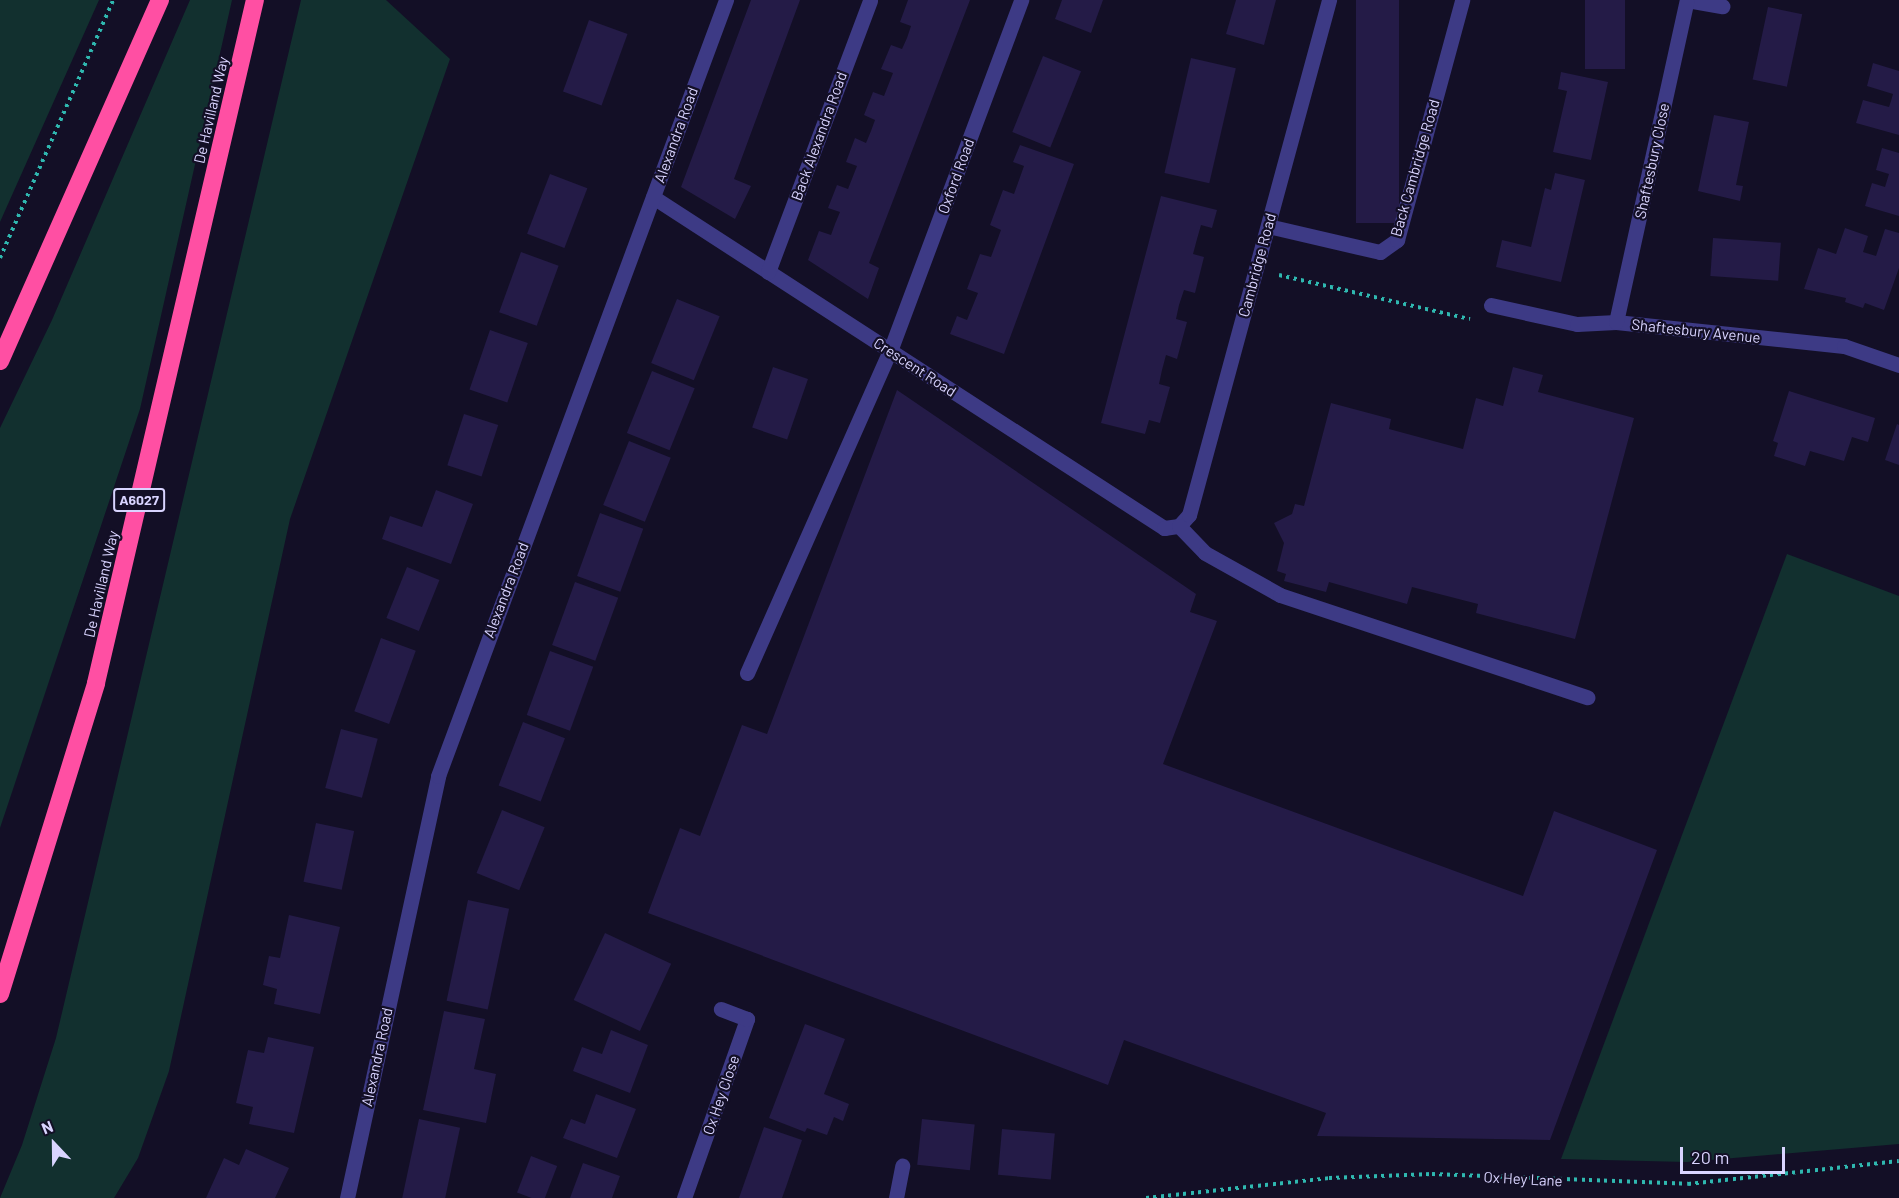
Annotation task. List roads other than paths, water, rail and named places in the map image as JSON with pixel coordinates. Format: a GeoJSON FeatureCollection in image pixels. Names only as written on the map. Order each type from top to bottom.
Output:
{"type":"FeatureCollection","features":[{"type":"Feature","properties":{"kind":"highway"},"geometry":{"type":"LineString","coordinates":[[0,361],[160,0]]}},
{"type":"Feature","properties":{"kind":"highway","name":"De Havilland Way"},"geometry":{"type":"LineString","coordinates":[[0,994],[96,683],[255,0]]}},
{"type":"Feature","properties":{"kind":"street","name":"Alexandra Road"},"geometry":{"type":"LineString","coordinates":[[347,1198],[438,776],[726,0]]}},
{"type":"Feature","properties":{"kind":"street","name":"Back Alexandra Road"},"geometry":{"type":"LineString","coordinates":[[768,272],[870,0]]}},
{"type":"Feature","properties":{"kind":"street","name":"Oxford Road"},"geometry":{"type":"LineString","coordinates":[[747,673],[890,351],[1021,0]]}},
{"type":"Feature","properties":{"kind":"street","name":"Cambridge Road"},"geometry":{"type":"LineString","coordinates":[[1179,526],[1189,515],[1329,0]]}},
{"type":"Feature","properties":{"kind":"street","name":"Back Cambridge Road"},"geometry":{"type":"LineString","coordinates":[[1268,226],[1380,252],[1397,240],[1462,0]]}},
{"type":"Feature","properties":{"kind":"street","name":"Shaftesbury Close"},"geometry":{"type":"LineString","coordinates":[[1616,322],[1687,0],[1722,6]]}},
{"type":"Feature","properties":{"kind":"street","name":"Crescent Road"},"geometry":{"type":"LineString","coordinates":[[653,197],[1164,528],[1179,526]]}},
{"type":"Feature","properties":{"kind":"street","name":"Shaftesbury Avenue"},"geometry":{"type":"LineString","coordinates":[[1491,305],[1577,324],[1616,322],[1844,346],[1899,365]]}},
{"type":"Feature","properties":{"kind":"street"},"geometry":{"type":"LineString","coordinates":[[1179,526],[1204,553],[1280,595],[1587,697]]}},
{"type":"Feature","properties":{"kind":"street","name":"Ox Hey Close"},"geometry":{"type":"LineString","coordinates":[[684,1198],[747,1019],[721,1010]]}},
{"type":"Feature","properties":{"kind":"street"},"geometry":{"type":"LineString","coordinates":[[896,1198],[902,1166]]}}]}
